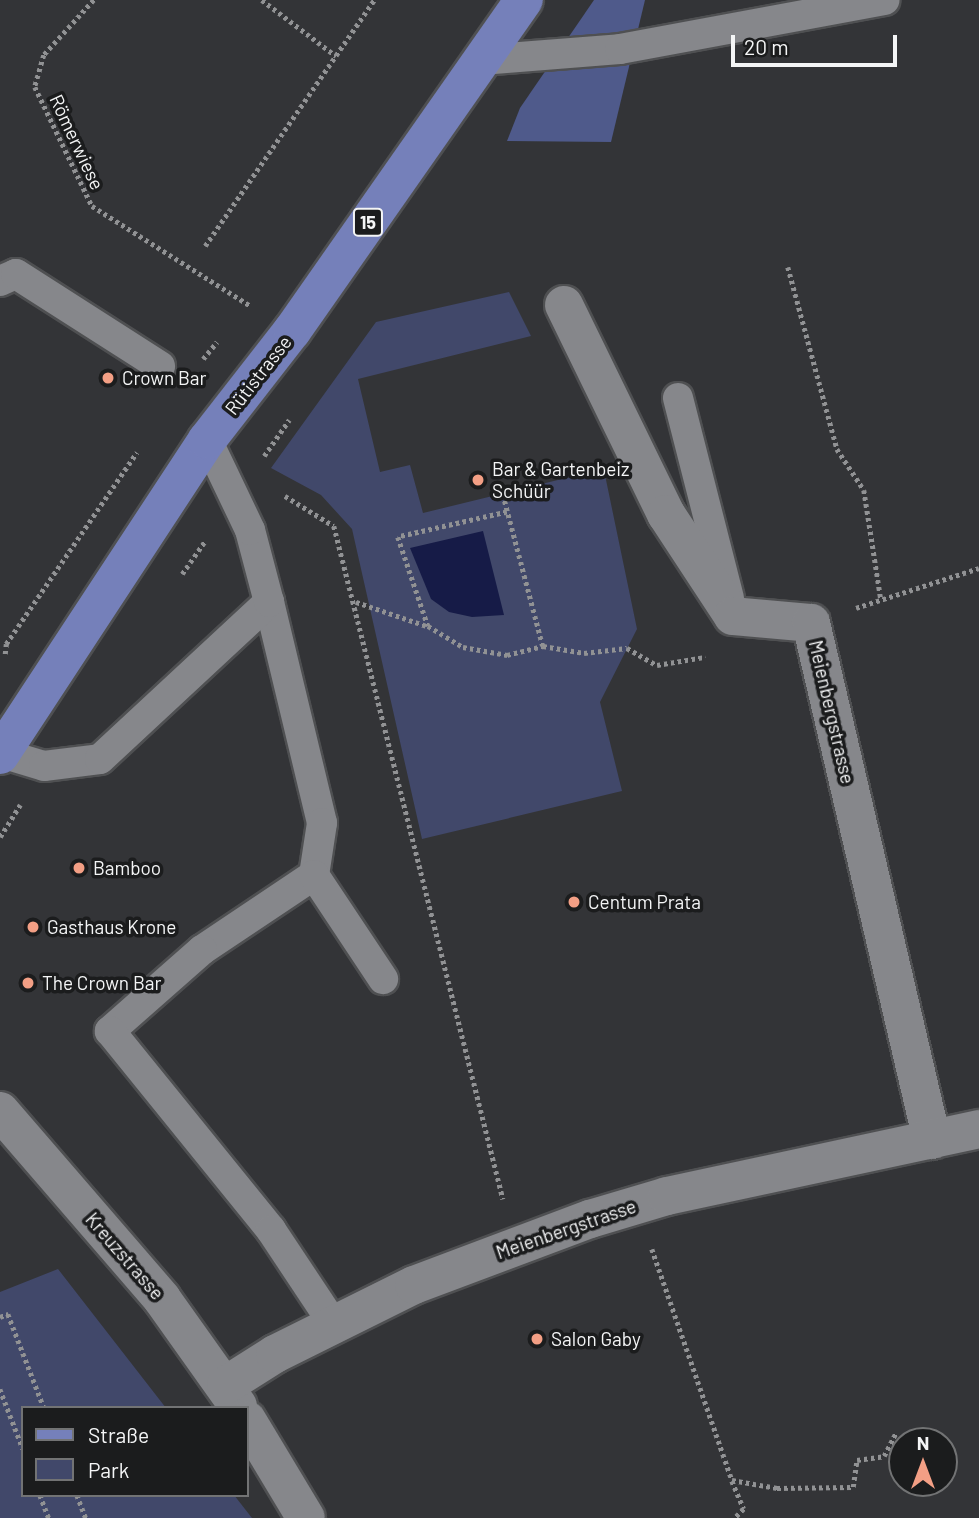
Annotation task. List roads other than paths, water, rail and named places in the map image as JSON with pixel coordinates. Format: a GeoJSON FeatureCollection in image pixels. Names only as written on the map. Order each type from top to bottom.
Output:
{"type":"FeatureCollection","features":[{"type":"Feature","properties":{"kind":"main road","name":"Rütistrasse"},"geometry":{"type":"LineString","coordinates":[[0,754],[207,440],[292,331],[524,0]]}},
{"type":"Feature","properties":{"kind":"street"},"geometry":{"type":"LineString","coordinates":[[564,304],[666,514],[733,616]]}},
{"type":"Feature","properties":{"kind":"street","name":"Meienbergstrasse"},"geometry":{"type":"LineString","coordinates":[[733,616],[811,623],[932,1140]]}},
{"type":"Feature","properties":{"kind":"street","name":"Kreuzstrasse"},"geometry":{"type":"LineString","coordinates":[[0,1111],[162,1299],[232,1397]]}},
{"type":"Feature","properties":{"kind":"street","name":"Meienbergstrasse"},"geometry":{"type":"LineString","coordinates":[[232,1397],[334,1325],[514,1245],[667,1196],[979,1129]]}},
{"type":"Feature","properties":{"kind":"street"},"geometry":{"type":"LineString","coordinates":[[248,1422],[306,1518]]}},
{"type":"Feature","properties":{"kind":"lane"},"geometry":{"type":"LineString","coordinates":[[481,60],[620,49],[884,0]]}},
{"type":"Feature","properties":{"kind":"lane"},"geometry":{"type":"LineString","coordinates":[[0,281],[16,274],[160,366]]}},
{"type":"Feature","properties":{"kind":"lane"},"geometry":{"type":"LineString","coordinates":[[678,398],[733,616]]}},
{"type":"Feature","properties":{"kind":"lane"},"geometry":{"type":"LineString","coordinates":[[207,440],[250,530],[269,602],[322,823],[314,875],[383,979]]}},
{"type":"Feature","properties":{"kind":"lane"},"geometry":{"type":"LineString","coordinates":[[0,754],[44,766],[100,759],[269,602]]}},
{"type":"Feature","properties":{"kind":"lane"},"geometry":{"type":"LineString","coordinates":[[314,875],[202,950],[110,1031],[271,1230],[334,1325]]}},
{"type":"Feature","properties":{"kind":"place","name":"Crown Bar"},"geometry":{"type":"Point","coordinates":[108,378]}},
{"type":"Feature","properties":{"kind":"place","name":"Bar & Gartenbeiz Schüür"},"geometry":{"type":"Point","coordinates":[478,480]}},
{"type":"Feature","properties":{"kind":"place","name":"Bamboo"},"geometry":{"type":"Point","coordinates":[79,868]}},
{"type":"Feature","properties":{"kind":"place","name":"Centum Prata"},"geometry":{"type":"Point","coordinates":[574,902]}},
{"type":"Feature","properties":{"kind":"place","name":"Gasthaus Krone"},"geometry":{"type":"Point","coordinates":[33,927]}},
{"type":"Feature","properties":{"kind":"place","name":"The Crown Bar"},"geometry":{"type":"Point","coordinates":[28,983]}},
{"type":"Feature","properties":{"kind":"place","name":"Salon Gaby"},"geometry":{"type":"Point","coordinates":[537,1339]}}]}
